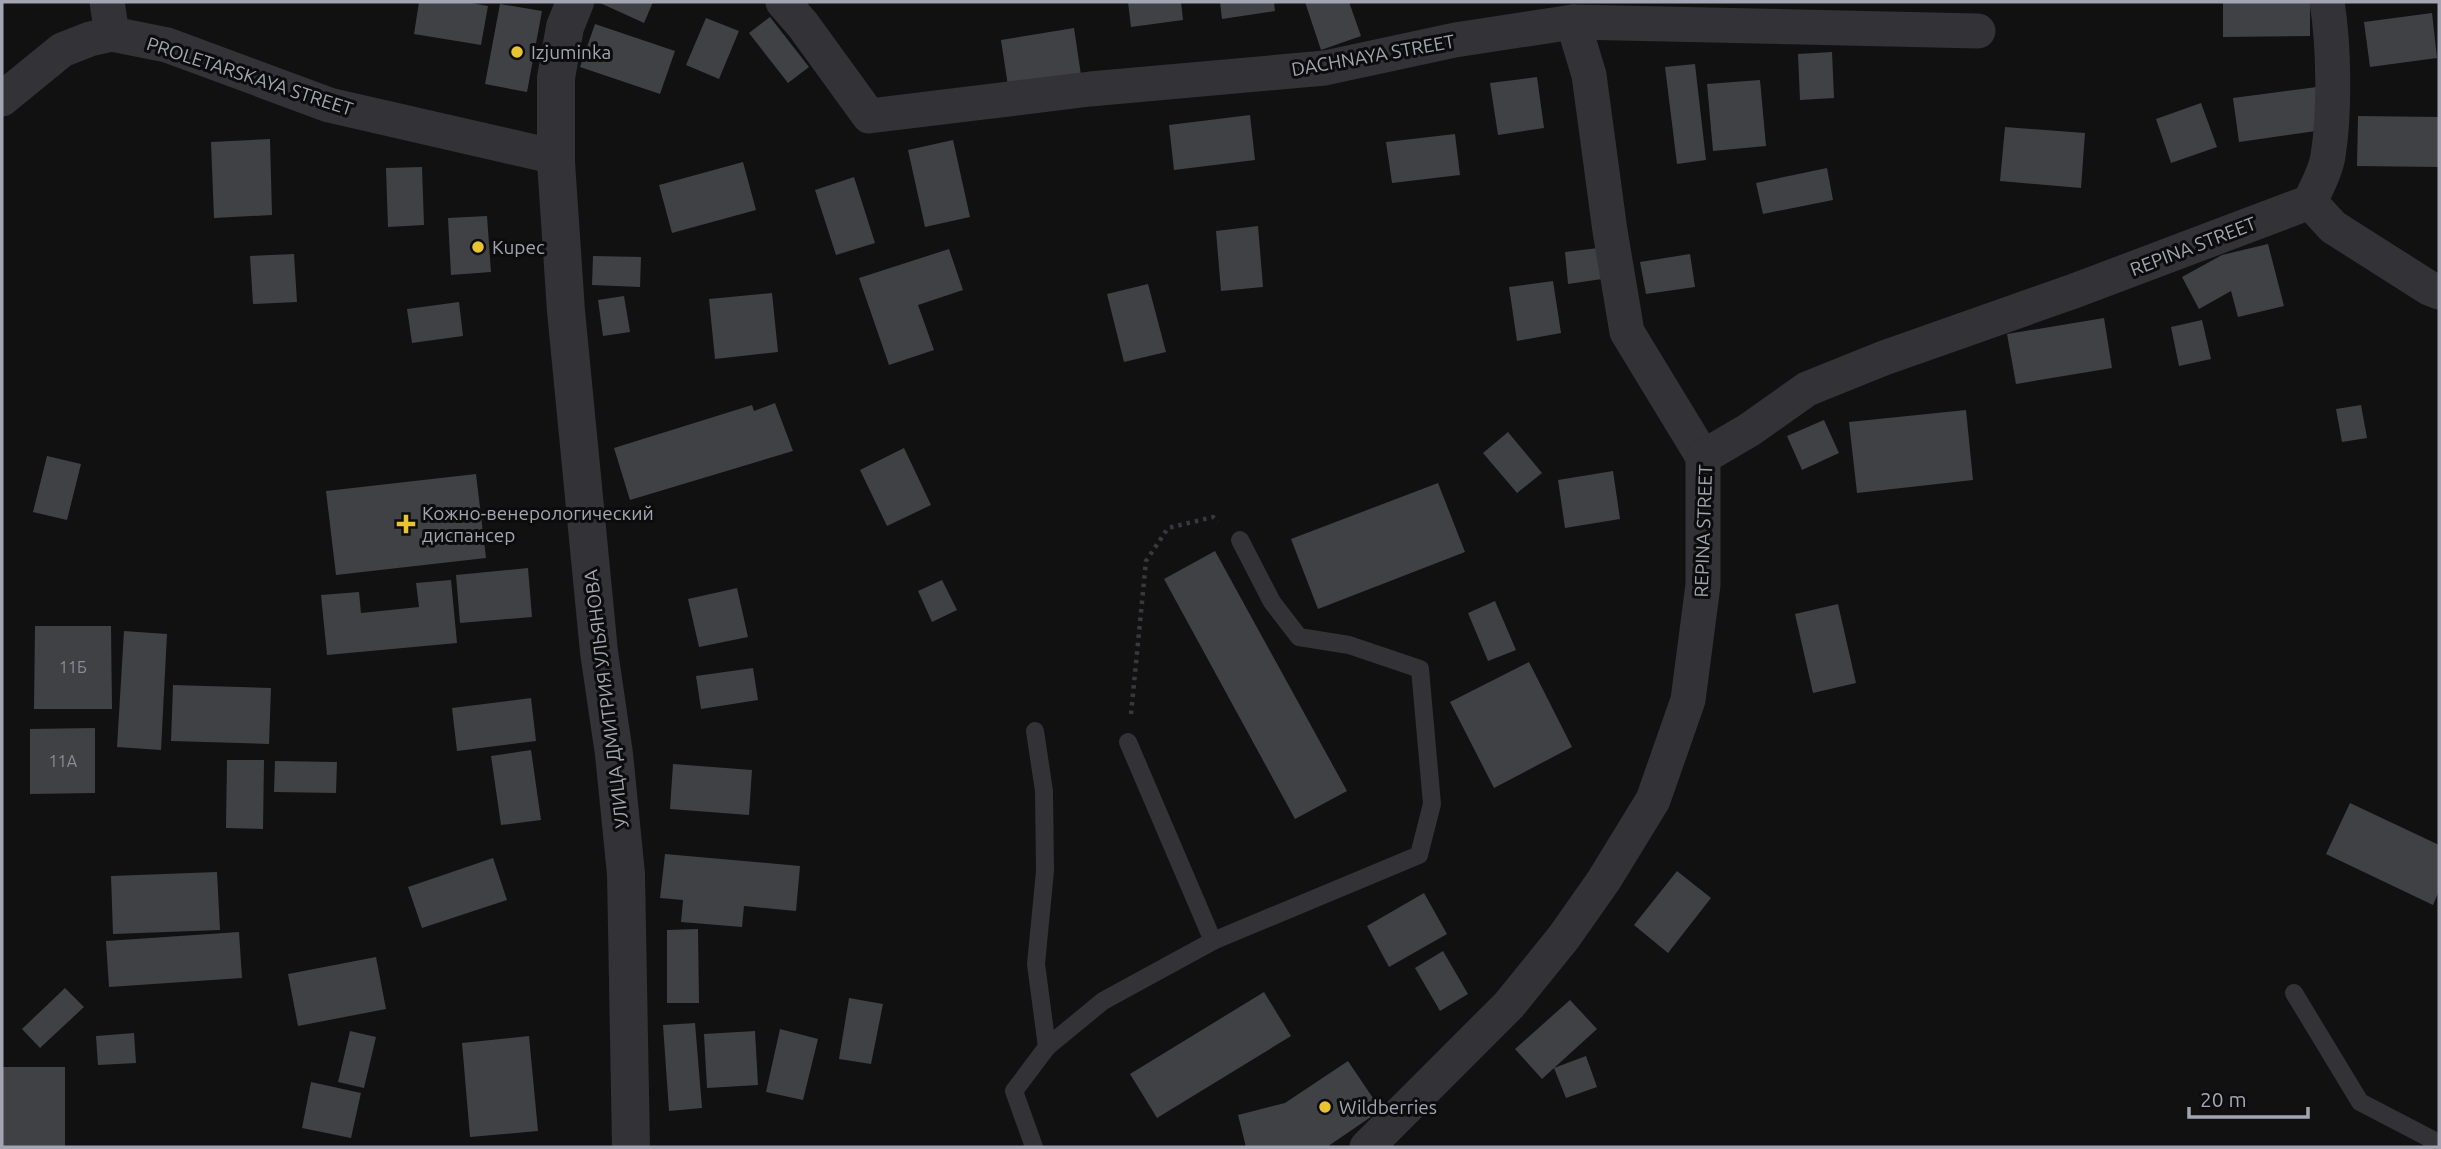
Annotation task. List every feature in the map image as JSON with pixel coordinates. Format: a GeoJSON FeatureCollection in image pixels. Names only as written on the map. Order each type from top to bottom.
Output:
{"type":"FeatureCollection","features":[{"type":"Feature","properties":{"kind":"street","name":"УЛИЦА ДМИТРИЯ УЛЬЯНОВА"},"geometry":{"type":"LineString","coordinates":[[575,2],[565,27],[556,78],[556,157],[566,311],[599,652],[614,754],[626,874],[631,1147]]}},
{"type":"Feature","properties":{"kind":"street","name":"DACHNAYA STREET"},"geometry":{"type":"LineString","coordinates":[[783,2],[803,25],[869,116],[1090,89],[1325,68],[1455,40],[1573,22],[1978,31]]}},
{"type":"Feature","properties":{"kind":"street"},"geometry":{"type":"LineString","coordinates":[[2327,2],[2331,53],[2328,158],[2310,202],[2333,227],[2439,292]]}},
{"type":"Feature","properties":{"kind":"street","name":"PROLETARSKAYA STREET"},"geometry":{"type":"LineString","coordinates":[[2,99],[62,50],[90,38],[110,18],[167,45],[329,105],[556,157]]}},
{"type":"Feature","properties":{"kind":"street"},"geometry":{"type":"LineString","coordinates":[[1573,22],[1589,75],[1610,232],[1627,332],[1703,457]]}},
{"type":"Feature","properties":{"kind":"street","name":"REPINA STREET"},"geometry":{"type":"LineString","coordinates":[[1367,1147],[1510,1005],[1564,937],[1604,880],[1653,800],[1688,701],[1703,585],[1703,457],[1749,430],[1807,389],[1884,358],[2074,291],[2310,202]]}},
{"type":"Feature","properties":{"kind":"lane"},"geometry":{"type":"LineString","coordinates":[[1034,1147],[1014,1091],[1047,1047],[1103,1001],[1213,941],[1419,855],[1432,804],[1420,669],[1349,645],[1299,637],[1272,602],[1240,540]]}},
{"type":"Feature","properties":{"kind":"lane"},"geometry":{"type":"LineString","coordinates":[[1035,731],[1044,791],[1045,871],[1036,964],[1047,1047]]}},
{"type":"Feature","properties":{"kind":"lane"},"geometry":{"type":"LineString","coordinates":[[1128,742],[1213,941]]}},
{"type":"Feature","properties":{"kind":"lane"},"geometry":{"type":"LineString","coordinates":[[2294,993],[2360,1101],[2433,1140],[2439,1147]]}},
{"type":"Feature","properties":{"kind":"path"},"geometry":{"type":"LineString","coordinates":[[1128,742],[1146,561],[1168,528],[1213,517],[1240,540]]}},
{"type":"Feature","properties":{"kind":"building"},"geometry":{"type":"Polygon","coordinates":[[[419,2],[465,2],[488,6],[481,45],[414,34],[419,2]]]}},
{"type":"Feature","properties":{"kind":"building"},"geometry":{"type":"Polygon","coordinates":[[[598,2],[653,2],[644,23],[598,2]]]}},
{"type":"Feature","properties":{"kind":"building"},"geometry":{"type":"Polygon","coordinates":[[[1128,2],[1181,2],[1183,20],[1131,27],[1128,2]]]}},
{"type":"Feature","properties":{"kind":"building"},"geometry":{"type":"Polygon","coordinates":[[[1220,2],[1274,2],[1275,11],[1222,19],[1220,2]]]}},
{"type":"Feature","properties":{"kind":"building"},"geometry":{"type":"Polygon","coordinates":[[[1305,2],[1349,2],[1361,36],[1321,50],[1305,2]]]}},
{"type":"Feature","properties":{"kind":"building"},"geometry":{"type":"Polygon","coordinates":[[[2223,2],[2310,2],[2310,36],[2223,37],[2223,2]]]}},
{"type":"Feature","properties":{"kind":"building"},"geometry":{"type":"Polygon","coordinates":[[[500,4],[542,11],[527,92],[485,84],[500,4]]]}},
{"type":"Feature","properties":{"kind":"building"},"geometry":{"type":"Polygon","coordinates":[[[2432,13],[2437,58],[2370,67],[2364,22],[2432,13]]]}},
{"type":"Feature","properties":{"kind":"building"},"geometry":{"type":"Polygon","coordinates":[[[770,17],[809,67],[788,83],[749,33],[770,17]]]}},
{"type":"Feature","properties":{"kind":"building"},"geometry":{"type":"Polygon","coordinates":[[[706,18],[739,31],[719,79],[686,65],[706,18]]]}},
{"type":"Feature","properties":{"kind":"building"},"geometry":{"type":"Polygon","coordinates":[[[595,24],[675,51],[660,94],[580,67],[595,24]]]}},
{"type":"Feature","properties":{"kind":"building"},"geometry":{"type":"Polygon","coordinates":[[[1074,28],[1081,75],[1008,86],[1001,40],[1074,28]]]}},
{"type":"Feature","properties":{"kind":"building"},"geometry":{"type":"Polygon","coordinates":[[[1832,52],[1834,98],[1800,100],[1798,54],[1832,52]]]}},
{"type":"Feature","properties":{"kind":"building"},"geometry":{"type":"Polygon","coordinates":[[[1695,64],[1706,160],[1677,164],[1665,67],[1695,64]]]}},
{"type":"Feature","properties":{"kind":"building"},"geometry":{"type":"Polygon","coordinates":[[[1537,77],[1544,128],[1498,135],[1490,83],[1537,77]]]}},
{"type":"Feature","properties":{"kind":"building"},"geometry":{"type":"Polygon","coordinates":[[[1760,80],[1766,146],[1713,151],[1707,84],[1760,80]]]}},
{"type":"Feature","properties":{"kind":"building"},"geometry":{"type":"Polygon","coordinates":[[[2317,87],[2323,130],[2239,142],[2233,98],[2317,87]]]}},
{"type":"Feature","properties":{"kind":"building"},"geometry":{"type":"Polygon","coordinates":[[[2201,103],[2217,147],[2171,163],[2156,119],[2201,103]]]}},
{"type":"Feature","properties":{"kind":"building"},"geometry":{"type":"Polygon","coordinates":[[[1250,115],[1255,160],[1174,170],[1169,125],[1250,115]]]}},
{"type":"Feature","properties":{"kind":"building"},"geometry":{"type":"Polygon","coordinates":[[[2358,116],[2439,117],[2439,167],[2357,166],[2358,116]]]}},
{"type":"Feature","properties":{"kind":"building"},"geometry":{"type":"Polygon","coordinates":[[[2005,127],[2085,133],[2081,188],[2000,181],[2005,127]]]}},
{"type":"Feature","properties":{"kind":"building"},"geometry":{"type":"Polygon","coordinates":[[[1455,134],[1460,175],[1392,183],[1386,142],[1455,134]]]}},
{"type":"Feature","properties":{"kind":"building"},"geometry":{"type":"Polygon","coordinates":[[[270,139],[272,215],[214,218],[211,142],[270,139]]]}},
{"type":"Feature","properties":{"kind":"building"},"geometry":{"type":"Polygon","coordinates":[[[953,140],[970,217],[925,227],[908,150],[953,140]]]}},
{"type":"Feature","properties":{"kind":"building"},"geometry":{"type":"Polygon","coordinates":[[[743,162],[756,210],[672,233],[659,185],[743,162]]]}},
{"type":"Feature","properties":{"kind":"building"},"geometry":{"type":"Polygon","coordinates":[[[422,167],[424,225],[388,227],[386,168],[422,167]]]}},
{"type":"Feature","properties":{"kind":"building"},"geometry":{"type":"Polygon","coordinates":[[[1827,168],[1833,200],[1763,214],[1756,183],[1827,168]]]}},
{"type":"Feature","properties":{"kind":"building"},"geometry":{"type":"Polygon","coordinates":[[[854,177],[875,243],[836,255],[815,190],[854,177]]]}},
{"type":"Feature","properties":{"kind":"building"},"geometry":{"type":"Polygon","coordinates":[[[487,216],[491,272],[451,275],[448,218],[487,216]]]}},
{"type":"Feature","properties":{"kind":"building"},"geometry":{"type":"Polygon","coordinates":[[[1258,226],[1263,287],[1221,291],[1216,231],[1258,226]]]}},
{"type":"Feature","properties":{"kind":"building"},"geometry":{"type":"Polygon","coordinates":[[[2268,244],[2284,306],[2238,317],[2231,291],[2199,309],[2182,277],[2222,255],[2268,244]]]}},
{"type":"Feature","properties":{"kind":"building"},"geometry":{"type":"Polygon","coordinates":[[[1598,248],[1602,279],[1568,284],[1565,252],[1598,248]]]}},
{"type":"Feature","properties":{"kind":"building"},"geometry":{"type":"Polygon","coordinates":[[[949,249],[963,290],[918,305],[934,350],[889,365],[859,278],[949,249]]]}},
{"type":"Feature","properties":{"kind":"building"},"geometry":{"type":"Polygon","coordinates":[[[294,254],[297,302],[253,304],[250,256],[294,254]]]}},
{"type":"Feature","properties":{"kind":"building"},"geometry":{"type":"Polygon","coordinates":[[[1690,254],[1695,287],[1646,294],[1640,262],[1690,254]]]}},
{"type":"Feature","properties":{"kind":"building"},"geometry":{"type":"Polygon","coordinates":[[[593,256],[641,257],[640,287],[592,285],[593,256]]]}},
{"type":"Feature","properties":{"kind":"building"},"geometry":{"type":"Polygon","coordinates":[[[1553,281],[1561,333],[1517,341],[1509,287],[1553,281]]]}},
{"type":"Feature","properties":{"kind":"building"},"geometry":{"type":"Polygon","coordinates":[[[1148,284],[1166,352],[1124,362],[1107,294],[1148,284]]]}},
{"type":"Feature","properties":{"kind":"building"},"geometry":{"type":"Polygon","coordinates":[[[772,293],[778,352],[715,359],[709,299],[772,293]]]}},
{"type":"Feature","properties":{"kind":"building"},"geometry":{"type":"Polygon","coordinates":[[[624,296],[630,332],[603,336],[598,300],[624,296]]]}},
{"type":"Feature","properties":{"kind":"building"},"geometry":{"type":"Polygon","coordinates":[[[459,302],[463,336],[412,343],[407,309],[459,302]]]}},
{"type":"Feature","properties":{"kind":"building"},"geometry":{"type":"Polygon","coordinates":[[[2104,318],[2112,368],[2016,384],[2007,334],[2104,318]]]}},
{"type":"Feature","properties":{"kind":"building"},"geometry":{"type":"Polygon","coordinates":[[[2202,320],[2211,359],[2179,366],[2171,327],[2202,320]]]}},
{"type":"Feature","properties":{"kind":"building"},"geometry":{"type":"Polygon","coordinates":[[[775,403],[793,451],[630,500],[614,448],[752,405],[754,411],[775,403]]]}},
{"type":"Feature","properties":{"kind":"building"},"geometry":{"type":"Polygon","coordinates":[[[2361,405],[2367,438],[2342,442],[2336,409],[2361,405]]]}},
{"type":"Feature","properties":{"kind":"building"},"geometry":{"type":"Polygon","coordinates":[[[1966,410],[1973,480],[1857,493],[1849,422],[1966,410]]]}},
{"type":"Feature","properties":{"kind":"building"},"geometry":{"type":"Polygon","coordinates":[[[1824,420],[1839,453],[1802,470],[1787,436],[1824,420]]]}},
{"type":"Feature","properties":{"kind":"building"},"geometry":{"type":"Polygon","coordinates":[[[1508,432],[1542,473],[1517,493],[1483,453],[1508,432]]]}},
{"type":"Feature","properties":{"kind":"building"},"geometry":{"type":"Polygon","coordinates":[[[904,448],[931,505],[887,526],[860,470],[904,448]]]}},
{"type":"Feature","properties":{"kind":"building"},"geometry":{"type":"Polygon","coordinates":[[[47,456],[81,464],[67,520],[33,512],[47,456]]]}},
{"type":"Feature","properties":{"kind":"building"},"geometry":{"type":"Polygon","coordinates":[[[1613,471],[1620,519],[1565,528],[1558,480],[1613,471]]]}},
{"type":"Feature","properties":{"kind":"building","name":"Кожно-венерологический диспансер"},"geometry":{"type":"Polygon","coordinates":[[[476,474],[486,558],[336,575],[326,491],[476,474]]]}},
{"type":"Feature","properties":{"kind":"building"},"geometry":{"type":"Polygon","coordinates":[[[1438,483],[1465,552],[1318,609],[1291,539],[1438,483]]]}},
{"type":"Feature","properties":{"kind":"building"},"geometry":{"type":"Polygon","coordinates":[[[1215,551],[1347,791],[1295,819],[1164,579],[1215,551]]]}},
{"type":"Feature","properties":{"kind":"building"},"geometry":{"type":"Polygon","coordinates":[[[528,568],[532,617],[460,623],[456,575],[528,568]]]}},
{"type":"Feature","properties":{"kind":"building"},"geometry":{"type":"Polygon","coordinates":[[[451,580],[457,643],[327,655],[321,595],[359,592],[361,613],[419,607],[416,583],[451,580]]]}},
{"type":"Feature","properties":{"kind":"building"},"geometry":{"type":"Polygon","coordinates":[[[942,580],[957,610],[932,622],[918,591],[942,580]]]}},
{"type":"Feature","properties":{"kind":"building"},"geometry":{"type":"Polygon","coordinates":[[[737,588],[748,637],[699,647],[688,599],[737,588]]]}},
{"type":"Feature","properties":{"kind":"building"},"geometry":{"type":"Polygon","coordinates":[[[1495,601],[1516,650],[1488,661],[1468,613],[1495,601]]]}},
{"type":"Feature","properties":{"kind":"building"},"geometry":{"type":"Polygon","coordinates":[[[1838,604],[1856,683],[1813,693],[1795,614],[1838,604]]]}},
{"type":"Feature","properties":{"kind":"building"},"geometry":{"type":"Polygon","coordinates":[[[35,626],[111,626],[112,709],[34,709],[35,626]]]}},
{"type":"Feature","properties":{"kind":"building"},"geometry":{"type":"Polygon","coordinates":[[[124,631],[167,634],[161,750],[117,747],[124,631]]]}},
{"type":"Feature","properties":{"kind":"building"},"geometry":{"type":"Polygon","coordinates":[[[1529,662],[1572,747],[1494,788],[1450,702],[1529,662]]]}},
{"type":"Feature","properties":{"kind":"building"},"geometry":{"type":"Polygon","coordinates":[[[753,668],[758,700],[701,709],[696,676],[753,668]]]}},
{"type":"Feature","properties":{"kind":"building"},"geometry":{"type":"Polygon","coordinates":[[[173,685],[271,688],[269,744],[171,741],[173,685]]]}},
{"type":"Feature","properties":{"kind":"building"},"geometry":{"type":"Polygon","coordinates":[[[531,698],[536,741],[457,751],[452,708],[531,698]]]}},
{"type":"Feature","properties":{"kind":"building"},"geometry":{"type":"Polygon","coordinates":[[[95,728],[95,793],[30,794],[30,729],[95,728]]]}},
{"type":"Feature","properties":{"kind":"building"},"geometry":{"type":"Polygon","coordinates":[[[531,750],[541,820],[501,825],[491,756],[531,750]]]}},
{"type":"Feature","properties":{"kind":"building"},"geometry":{"type":"Polygon","coordinates":[[[227,760],[264,760],[263,829],[226,828],[227,760]]]}},
{"type":"Feature","properties":{"kind":"building"},"geometry":{"type":"Polygon","coordinates":[[[275,761],[337,762],[336,793],[274,792],[275,761]]]}},
{"type":"Feature","properties":{"kind":"building"},"geometry":{"type":"Polygon","coordinates":[[[673,764],[752,770],[749,815],[670,809],[673,764]]]}},
{"type":"Feature","properties":{"kind":"building"},"geometry":{"type":"Polygon","coordinates":[[[2350,803],[2439,845],[2439,891],[2433,905],[2326,854],[2350,803]]]}},
{"type":"Feature","properties":{"kind":"building"},"geometry":{"type":"Polygon","coordinates":[[[665,854],[800,866],[796,911],[744,906],[742,927],[681,922],[683,900],[660,898],[665,854]]]}},
{"type":"Feature","properties":{"kind":"building"},"geometry":{"type":"Polygon","coordinates":[[[493,858],[507,900],[422,928],[408,887],[493,858]]]}},
{"type":"Feature","properties":{"kind":"building"},"geometry":{"type":"Polygon","coordinates":[[[1677,871],[1711,898],[1668,953],[1634,925],[1677,871]]]}},
{"type":"Feature","properties":{"kind":"building"},"geometry":{"type":"Polygon","coordinates":[[[217,872],[220,930],[113,934],[111,876],[217,872]]]}},
{"type":"Feature","properties":{"kind":"building"},"geometry":{"type":"Polygon","coordinates":[[[1424,893],[1447,934],[1389,967],[1367,926],[1424,893]]]}},
{"type":"Feature","properties":{"kind":"building"},"geometry":{"type":"Polygon","coordinates":[[[698,929],[699,1003],[667,1003],[667,930],[698,929]]]}},
{"type":"Feature","properties":{"kind":"building"},"geometry":{"type":"Polygon","coordinates":[[[239,932],[242,978],[109,987],[106,941],[239,932]]]}},
{"type":"Feature","properties":{"kind":"building"},"geometry":{"type":"Polygon","coordinates":[[[1443,951],[1468,994],[1440,1011],[1415,968],[1443,951]]]}},
{"type":"Feature","properties":{"kind":"building"},"geometry":{"type":"Polygon","coordinates":[[[376,957],[386,1009],[298,1026],[288,974],[376,957]]]}},
{"type":"Feature","properties":{"kind":"building"},"geometry":{"type":"Polygon","coordinates":[[[65,988],[84,1007],[40,1048],[22,1029],[65,988]]]}},
{"type":"Feature","properties":{"kind":"building"},"geometry":{"type":"Polygon","coordinates":[[[1264,992],[1291,1036],[1157,1118],[1130,1074],[1264,992]]]}},
{"type":"Feature","properties":{"kind":"building"},"geometry":{"type":"Polygon","coordinates":[[[849,998],[883,1004],[871,1064],[839,1059],[849,998]]]}},
{"type":"Feature","properties":{"kind":"building"},"geometry":{"type":"Polygon","coordinates":[[[1570,1000],[1597,1029],[1542,1079],[1515,1049],[1570,1000]]]}},
{"type":"Feature","properties":{"kind":"building"},"geometry":{"type":"Polygon","coordinates":[[[695,1023],[702,1108],[669,1111],[663,1025],[695,1023]]]}},
{"type":"Feature","properties":{"kind":"building"},"geometry":{"type":"Polygon","coordinates":[[[780,1029],[818,1039],[803,1100],[766,1092],[780,1029]]]}},
{"type":"Feature","properties":{"kind":"building"},"geometry":{"type":"Polygon","coordinates":[[[350,1031],[376,1037],[364,1088],[338,1082],[350,1031]]]}},
{"type":"Feature","properties":{"kind":"building"},"geometry":{"type":"Polygon","coordinates":[[[755,1031],[758,1085],[707,1088],[704,1034],[755,1031]]]}},
{"type":"Feature","properties":{"kind":"building"},"geometry":{"type":"Polygon","coordinates":[[[134,1033],[136,1063],[98,1065],[96,1036],[134,1033]]]}},
{"type":"Feature","properties":{"kind":"building"},"geometry":{"type":"Polygon","coordinates":[[[529,1036],[538,1131],[470,1137],[462,1043],[529,1036]]]}},
{"type":"Feature","properties":{"kind":"building"},"geometry":{"type":"Polygon","coordinates":[[[1586,1056],[1597,1087],[1566,1098],[1554,1068],[1586,1056]]]}},
{"type":"Feature","properties":{"kind":"building","name":"Wildberries"},"geometry":{"type":"Polygon","coordinates":[[[1348,1061],[1381,1110],[1327,1147],[1246,1147],[1238,1115],[1285,1103],[1348,1061]]]}},
{"type":"Feature","properties":{"kind":"building"},"geometry":{"type":"Polygon","coordinates":[[[2,1067],[65,1067],[65,1147],[2,1147],[2,1067]]]}},
{"type":"Feature","properties":{"kind":"building"},"geometry":{"type":"Polygon","coordinates":[[[311,1082],[361,1093],[351,1138],[302,1128],[311,1082]]]}},
{"type":"Feature","properties":{"kind":"place","name":"Izjuminka"},"geometry":{"type":"Point","coordinates":[517,52]}},
{"type":"Feature","properties":{"kind":"place","name":"Kupec"},"geometry":{"type":"Point","coordinates":[478,247]}},
{"type":"Feature","properties":{"kind":"place","name":"Кожно-венерологический диспансер"},"geometry":{"type":"Point","coordinates":[406,524]}},
{"type":"Feature","properties":{"kind":"place","name":"Wildberries"},"geometry":{"type":"Point","coordinates":[1325,1107]}}]}
